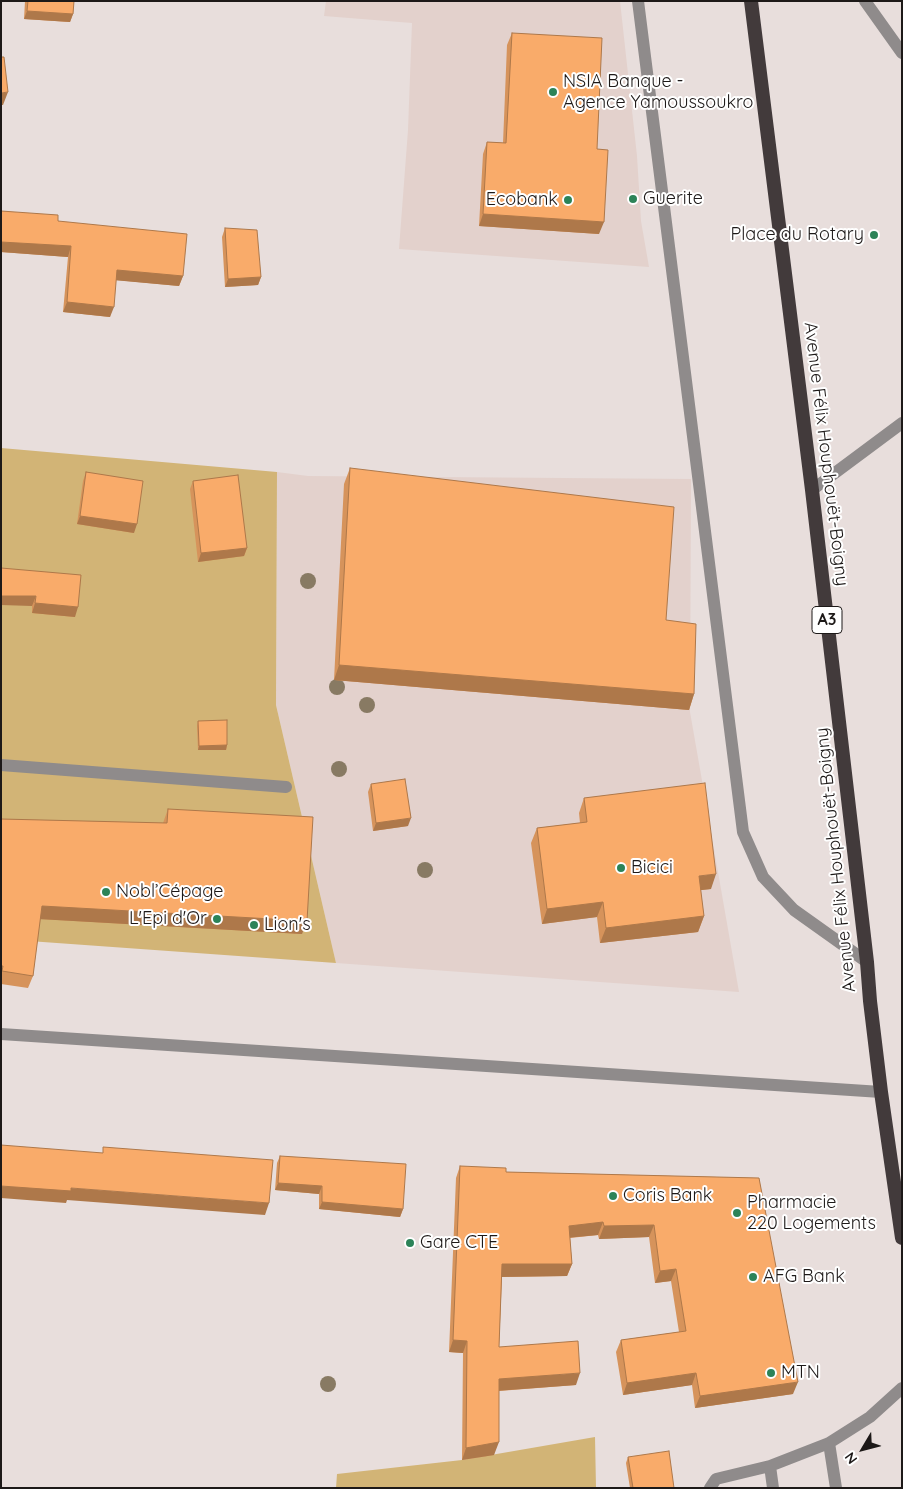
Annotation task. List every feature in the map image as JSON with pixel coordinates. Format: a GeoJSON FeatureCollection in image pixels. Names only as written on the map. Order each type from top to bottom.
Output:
{"type":"FeatureCollection","features":[{"type":"Feature","properties":{"kind":"highway","name":"Avenue Félix Houphouët-Boigny"},"geometry":{"type":"LineString","coordinates":[[751,1],[812,490],[881,1092],[902,1238]]}},
{"type":"Feature","properties":{"kind":"street"},"geometry":{"type":"LineString","coordinates":[[638,1],[743,832],[763,877],[794,910],[867,962]]}},
{"type":"Feature","properties":{"kind":"street"},"geometry":{"type":"LineString","coordinates":[[865,1],[902,53]]}},
{"type":"Feature","properties":{"kind":"street"},"geometry":{"type":"LineString","coordinates":[[812,490],[902,423]]}},
{"type":"Feature","properties":{"kind":"street"},"geometry":{"type":"LineString","coordinates":[[1,765],[286,788]]}},
{"type":"Feature","properties":{"kind":"street"},"geometry":{"type":"LineString","coordinates":[[1,1034],[881,1092]]}},
{"type":"Feature","properties":{"kind":"street"},"geometry":{"type":"LineString","coordinates":[[710,1488],[716,1479],[770,1466],[829,1443],[870,1417],[902,1388]]}},
{"type":"Feature","properties":{"kind":"street"},"geometry":{"type":"LineString","coordinates":[[829,1443],[836,1488]]}},
{"type":"Feature","properties":{"kind":"street"},"geometry":{"type":"LineString","coordinates":[[770,1466],[773,1488]]}},
{"type":"Feature","properties":{"kind":"shaded area"},"geometry":{"type":"Polygon","coordinates":[[[326,1],[620,1],[637,156],[641,221],[649,267],[399,249],[408,130],[412,23],[324,16],[326,1]]]}},
{"type":"Feature","properties":{"kind":"shaded area"},"geometry":{"type":"Polygon","coordinates":[[[1,448],[277,472],[276,705],[336,963],[1,939],[1,448]]]}},
{"type":"Feature","properties":{"kind":"shaded area"},"geometry":{"type":"Polygon","coordinates":[[[277,472],[308,476],[691,479],[690,712],[739,992],[336,963],[276,705],[277,472]]]}},
{"type":"Feature","properties":{"kind":"shaded area"},"geometry":{"type":"Polygon","coordinates":[[[595,1437],[596,1488],[336,1488],[337,1474],[462,1460],[595,1437]]]}},
{"type":"Feature","properties":{"kind":"building"},"geometry":{"type":"Polygon","coordinates":[[[28,1],[74,1],[73,14],[27,11],[28,1]]]}},
{"type":"Feature","properties":{"kind":"building"},"geometry":{"type":"Polygon","coordinates":[[[512,33],[602,38],[597,149],[608,150],[604,222],[483,214],[487,142],[506,143],[512,33]]]}},
{"type":"Feature","properties":{"kind":"building"},"geometry":{"type":"Polygon","coordinates":[[[1,57],[4,57],[8,92],[1,93],[1,57]]]}},
{"type":"Feature","properties":{"kind":"building"},"geometry":{"type":"Polygon","coordinates":[[[1,211],[58,215],[58,221],[187,234],[183,276],[117,270],[114,307],[67,302],[71,246],[1,242],[1,211]]]}},
{"type":"Feature","properties":{"kind":"building"},"geometry":{"type":"Polygon","coordinates":[[[225,228],[257,230],[261,277],[228,279],[225,228]]]}},
{"type":"Feature","properties":{"kind":"building"},"geometry":{"type":"Polygon","coordinates":[[[350,468],[674,507],[666,620],[696,624],[694,694],[339,665],[350,468]]]}},
{"type":"Feature","properties":{"kind":"building"},"geometry":{"type":"Polygon","coordinates":[[[86,472],[143,481],[137,524],[80,516],[86,472]]]}},
{"type":"Feature","properties":{"kind":"building"},"geometry":{"type":"Polygon","coordinates":[[[238,475],[247,548],[201,553],[193,481],[238,475]]]}},
{"type":"Feature","properties":{"kind":"building"},"geometry":{"type":"Polygon","coordinates":[[[1,568],[81,575],[78,607],[35,603],[36,596],[1,596],[1,568]]]}},
{"type":"Feature","properties":{"kind":"building"},"geometry":{"type":"Polygon","coordinates":[[[227,720],[227,745],[199,746],[198,721],[227,720]]]}},
{"type":"Feature","properties":{"kind":"building"},"geometry":{"type":"Polygon","coordinates":[[[405,779],[411,818],[376,823],[371,784],[405,779]]]}},
{"type":"Feature","properties":{"kind":"building","name":"Bicici"},"geometry":{"type":"Polygon","coordinates":[[[705,783],[716,874],[699,876],[704,916],[606,928],[603,902],[547,909],[537,828],[587,822],[584,798],[705,783]]]}},
{"type":"Feature","properties":{"kind":"building"},"geometry":{"type":"Polygon","coordinates":[[[168,809],[313,817],[307,921],[42,906],[33,976],[2,971],[1,819],[167,823],[168,809]]]}},
{"type":"Feature","properties":{"kind":"building"},"geometry":{"type":"Polygon","coordinates":[[[1,1145],[103,1153],[103,1147],[273,1160],[269,1203],[71,1188],[71,1191],[1,1186],[1,1145]]]}},
{"type":"Feature","properties":{"kind":"building"},"geometry":{"type":"Polygon","coordinates":[[[280,1156],[406,1164],[403,1209],[322,1202],[322,1186],[278,1183],[280,1156]]]}},
{"type":"Feature","properties":{"kind":"building"},"geometry":{"type":"Polygon","coordinates":[[[460,1166],[506,1168],[506,1172],[759,1178],[798,1382],[700,1396],[696,1373],[627,1383],[621,1340],[686,1331],[676,1269],[660,1271],[654,1225],[604,1226],[603,1222],[569,1226],[572,1264],[502,1264],[499,1347],[578,1341],[580,1373],[499,1379],[499,1442],[466,1448],[467,1341],[453,1340],[460,1166]]]}},
{"type":"Feature","properties":{"kind":"building"},"geometry":{"type":"Polygon","coordinates":[[[669,1451],[674,1488],[633,1488],[628,1457],[669,1451]]]}},
{"type":"Feature","properties":{"kind":"place","name":"NSIA Banque - Agence Yamoussoukro"},"geometry":{"type":"Point","coordinates":[553,92]}},
{"type":"Feature","properties":{"kind":"place","name":"Guerite"},"geometry":{"type":"Point","coordinates":[633,199]}},
{"type":"Feature","properties":{"kind":"place","name":"Ecobank"},"geometry":{"type":"Point","coordinates":[568,200]}},
{"type":"Feature","properties":{"kind":"place","name":"Place du Rotary"},"geometry":{"type":"Point","coordinates":[874,235]}},
{"type":"Feature","properties":{"kind":"place","name":"Bicici"},"geometry":{"type":"Point","coordinates":[621,868]}},
{"type":"Feature","properties":{"kind":"place","name":"Nobl’Cépage"},"geometry":{"type":"Point","coordinates":[106,892]}},
{"type":"Feature","properties":{"kind":"place","name":"L'Epi d'Or"},"geometry":{"type":"Point","coordinates":[217,919]}},
{"type":"Feature","properties":{"kind":"place","name":"Lion's"},"geometry":{"type":"Point","coordinates":[254,925]}},
{"type":"Feature","properties":{"kind":"place","name":"Coris Bank"},"geometry":{"type":"Point","coordinates":[613,1196]}},
{"type":"Feature","properties":{"kind":"place","name":"Pharmacie 220 Logements"},"geometry":{"type":"Point","coordinates":[737,1213]}},
{"type":"Feature","properties":{"kind":"place","name":"Gare CTE"},"geometry":{"type":"Point","coordinates":[410,1243]}},
{"type":"Feature","properties":{"kind":"place","name":"AFG Bank"},"geometry":{"type":"Point","coordinates":[753,1277]}},
{"type":"Feature","properties":{"kind":"place","name":"MTN"},"geometry":{"type":"Point","coordinates":[771,1373]}}]}
